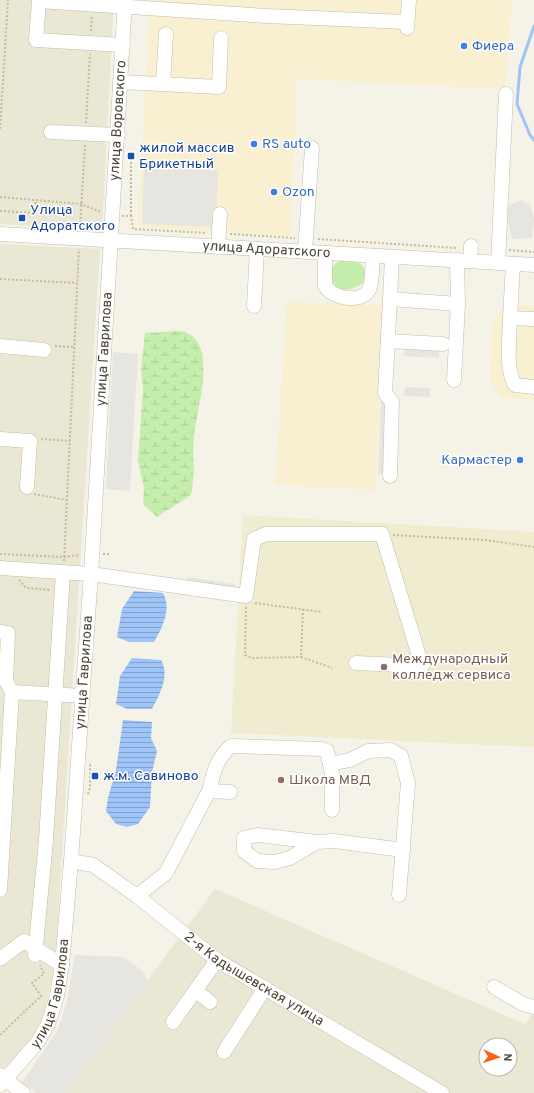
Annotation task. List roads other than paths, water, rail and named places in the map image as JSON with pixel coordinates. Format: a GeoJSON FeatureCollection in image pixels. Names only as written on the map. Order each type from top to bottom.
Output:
{"type":"FeatureCollection","features":[{"type":"Feature","properties":{"kind":"street"},"geometry":{"type":"LineString","coordinates":[[123,45],[36,40],[39,1],[125,3],[267,16],[407,25],[409,0]]}},
{"type":"Feature","properties":{"kind":"street","name":"улица Воровского"},"geometry":{"type":"LineString","coordinates":[[112,241],[125,3]]}},
{"type":"Feature","properties":{"kind":"street"},"geometry":{"type":"LineString","coordinates":[[163,84],[166,34]]}},
{"type":"Feature","properties":{"kind":"street"},"geometry":{"type":"LineString","coordinates":[[121,82],[219,87],[221,38]]}},
{"type":"Feature","properties":{"kind":"street"},"geometry":{"type":"LineString","coordinates":[[498,263],[506,94]]}},
{"type":"Feature","properties":{"kind":"street"},"geometry":{"type":"LineString","coordinates":[[51,132],[118,135]]}},
{"type":"Feature","properties":{"kind":"street"},"geometry":{"type":"LineString","coordinates":[[306,252],[312,148]]}},
{"type":"Feature","properties":{"kind":"street"},"geometry":{"type":"LineString","coordinates":[[218,247],[220,214]]}},
{"type":"Feature","properties":{"kind":"street","name":"улица Адоратского"},"geometry":{"type":"LineString","coordinates":[[0,234],[534,265]]}},
{"type":"Feature","properties":{"kind":"street","name":"улица Гаврилова"},"geometry":{"type":"LineString","coordinates":[[2,1080],[53,1027],[62,965],[93,553],[112,241]]}},
{"type":"Feature","properties":{"kind":"street"},"geometry":{"type":"LineString","coordinates":[[454,380],[458,304],[464,261],[471,246]]}},
{"type":"Feature","properties":{"kind":"street"},"geometry":{"type":"LineString","coordinates":[[254,306],[257,249]]}},
{"type":"Feature","properties":{"kind":"street"},"geometry":{"type":"LineString","coordinates":[[325,253],[325,286],[332,294],[344,297],[364,295],[370,289],[373,256]]}},
{"type":"Feature","properties":{"kind":"street"},"geometry":{"type":"LineString","coordinates":[[390,476],[392,402],[385,393],[392,257]]}},
{"type":"Feature","properties":{"kind":"street"},"geometry":{"type":"LineString","coordinates":[[512,264],[509,365],[515,385],[534,387]]}},
{"type":"Feature","properties":{"kind":"street"},"geometry":{"type":"LineString","coordinates":[[390,299],[458,304]]}},
{"type":"Feature","properties":{"kind":"street"},"geometry":{"type":"LineString","coordinates":[[510,318],[534,319]]}},
{"type":"Feature","properties":{"kind":"street"},"geometry":{"type":"LineString","coordinates":[[388,341],[443,344]]}},
{"type":"Feature","properties":{"kind":"street"},"geometry":{"type":"LineString","coordinates":[[0,346],[44,350]]}},
{"type":"Feature","properties":{"kind":"street"},"geometry":{"type":"LineString","coordinates":[[0,439],[30,441],[27,487]]}},
{"type":"Feature","properties":{"kind":"street"},"geometry":{"type":"LineString","coordinates":[[4,568],[91,574],[246,596],[254,539],[266,534],[382,534],[422,666],[356,664]]}},
{"type":"Feature","properties":{"kind":"street"},"geometry":{"type":"LineString","coordinates":[[36,952],[63,572]]}},
{"type":"Feature","properties":{"kind":"street"},"geometry":{"type":"LineString","coordinates":[[0,632],[8,633],[0,890]]}},
{"type":"Feature","properties":{"kind":"street"},"geometry":{"type":"LineString","coordinates":[[6,696],[83,696]]}},
{"type":"Feature","properties":{"kind":"street"},"geometry":{"type":"LineString","coordinates":[[137,896],[166,873],[208,791],[215,768],[224,752],[232,746],[322,749],[327,751],[332,773],[332,810]]}},
{"type":"Feature","properties":{"kind":"street"},"geometry":{"type":"LineString","coordinates":[[330,764],[350,760],[368,751],[391,750],[401,756],[408,783],[399,895]]}},
{"type":"Feature","properties":{"kind":"street"},"geometry":{"type":"LineString","coordinates":[[208,791],[230,792]]}},
{"type":"Feature","properties":{"kind":"street"},"geometry":{"type":"LineString","coordinates":[[317,842],[334,841],[403,850]]}},
{"type":"Feature","properties":{"kind":"street","name":"2-я Кадышевская улица"},"geometry":{"type":"LineString","coordinates":[[71,861],[93,865],[137,896],[217,960],[432,1091]]}},
{"type":"Feature","properties":{"kind":"street"},"geometry":{"type":"LineString","coordinates":[[0,959],[24,941],[36,952],[62,965]]}},
{"type":"Feature","properties":{"kind":"street"},"geometry":{"type":"LineString","coordinates":[[173,1022],[217,960]]}},
{"type":"Feature","properties":{"kind":"street"},"geometry":{"type":"LineString","coordinates":[[494,987],[523,1004],[534,1007]]}},
{"type":"Feature","properties":{"kind":"street"},"geometry":{"type":"LineString","coordinates":[[224,1052],[265,988]]}},
{"type":"Feature","properties":{"kind":"street"},"geometry":{"type":"LineString","coordinates":[[196,990],[210,1002]]}},
{"type":"Feature","properties":{"kind":"street"},"geometry":{"type":"LineString","coordinates":[[2,1080],[23,1093]]}},
{"type":"Feature","properties":{"kind":"water"},"geometry":{"type":"Polygon","coordinates":[[[134,591],[163,593],[166,599],[167,605],[165,618],[154,642],[129,642],[117,637],[122,609],[134,591]]]}},
{"type":"Feature","properties":{"kind":"water"},"geometry":{"type":"Polygon","coordinates":[[[132,658],[161,660],[164,666],[165,672],[163,685],[152,709],[127,709],[116,704],[120,676],[132,658]]]}},
{"type":"Feature","properties":{"kind":"water"},"geometry":{"type":"Polygon","coordinates":[[[123,720],[152,722],[151,738],[157,751],[152,772],[150,807],[138,824],[127,827],[116,824],[106,811],[116,770],[123,720]]]}},
{"type":"Feature","properties":{"kind":"waterway"},"geometry":{"type":"LineString","coordinates":[[534,26],[520,67],[517,104],[530,135],[534,140]]}},
{"type":"Feature","properties":{"kind":"place","name":"Фиера"},"geometry":{"type":"Point","coordinates":[464,46]}},
{"type":"Feature","properties":{"kind":"place","name":"RS auto"},"geometry":{"type":"Point","coordinates":[254,144]}},
{"type":"Feature","properties":{"kind":"place","name":"жилой массив Брикетный"},"geometry":{"type":"Point","coordinates":[131,156]}},
{"type":"Feature","properties":{"kind":"place","name":"Ozon"},"geometry":{"type":"Point","coordinates":[274,192]}},
{"type":"Feature","properties":{"kind":"place","name":"Улица Адоратского"},"geometry":{"type":"Point","coordinates":[22,218]}},
{"type":"Feature","properties":{"kind":"place","name":"Кармастер"},"geometry":{"type":"Point","coordinates":[520,460]}},
{"type":"Feature","properties":{"kind":"place","name":"Международный колледж сервиса"},"geometry":{"type":"Point","coordinates":[384,667]}},
{"type":"Feature","properties":{"kind":"place","name":"ж.м. Савиново"},"geometry":{"type":"Point","coordinates":[95,776]}},
{"type":"Feature","properties":{"kind":"place","name":"Школа МВД"},"geometry":{"type":"Point","coordinates":[281,780]}}]}
